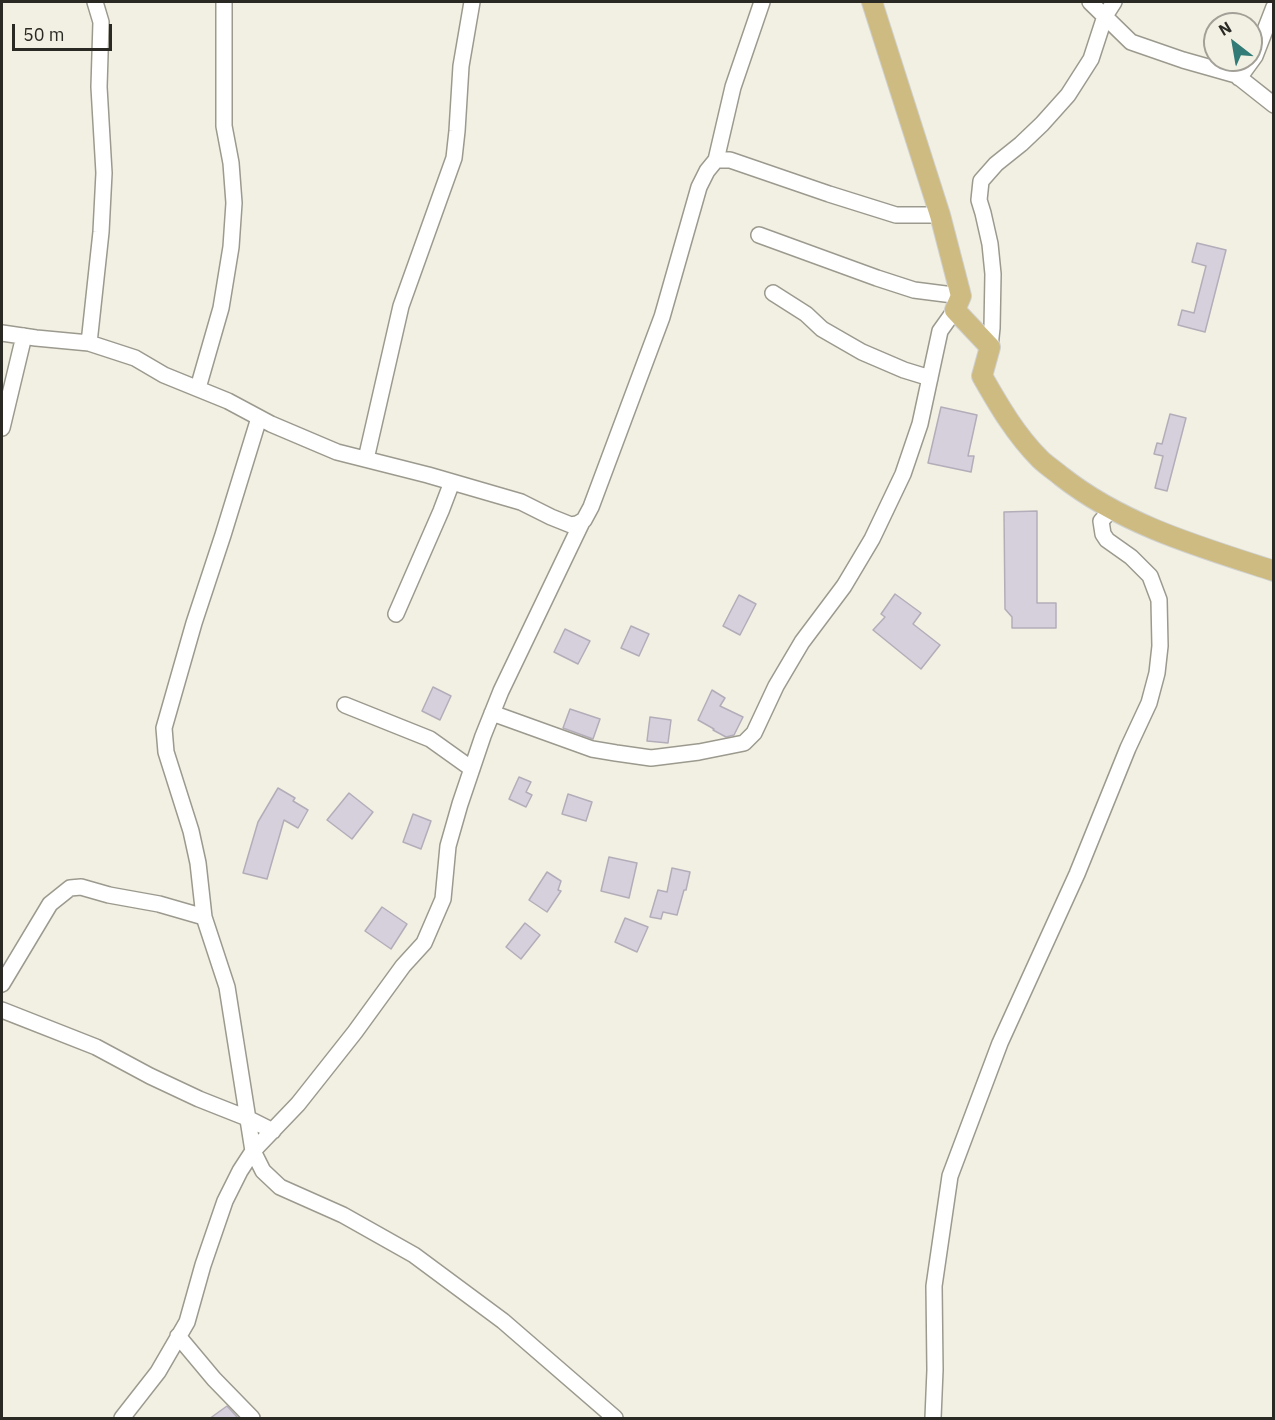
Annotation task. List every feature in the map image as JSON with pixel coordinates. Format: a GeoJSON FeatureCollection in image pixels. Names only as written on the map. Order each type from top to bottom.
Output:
{"type":"FeatureCollection","features":[{"type":"Feature","properties":{"kind":"main road"},"geometry":{"type":"LineString","coordinates":[[872,2],[940,215],[958,303],[990,347],[982,376],[1000,408],[1041,459],[1095,500],[1170,536],[1274,571]]}},
{"type":"Feature","properties":{"kind":"street"},"geometry":{"type":"LineString","coordinates":[[89,343],[101,232],[104,173],[99,87],[101,22],[95,2]]}},
{"type":"Feature","properties":{"kind":"street"},"geometry":{"type":"LineString","coordinates":[[198,388],[221,308],[231,247],[234,203],[231,163],[224,126],[224,2]]}},
{"type":"Feature","properties":{"kind":"street"},"geometry":{"type":"LineString","coordinates":[[366,459],[401,306],[454,158],[462,66],[472,2]]}},
{"type":"Feature","properties":{"kind":"street"},"geometry":{"type":"LineString","coordinates":[[122,1419],[158,1372],[187,1322],[203,1265],[225,1201],[240,1171],[253,1151],[298,1104],[403,966],[424,943],[443,899],[448,846],[492,712],[591,507],[662,317],[699,187],[716,160],[733,87],[762,2]]}},
{"type":"Feature","properties":{"kind":"street"},"geometry":{"type":"LineString","coordinates":[[1090,2],[1131,42],[1236,75],[1274,105]]}},
{"type":"Feature","properties":{"kind":"street"},"geometry":{"type":"LineString","coordinates":[[990,347],[993,274],[990,244],[979,200],[981,181],[996,164],[1042,124],[1068,95],[1091,59],[1105,16],[1114,2]]}},
{"type":"Feature","properties":{"kind":"street"},"geometry":{"type":"LineString","coordinates":[[1239,78],[1255,56],[1274,7]]}},
{"type":"Feature","properties":{"kind":"street"},"geometry":{"type":"LineString","coordinates":[[716,160],[730,160],[896,215],[940,215]]}},
{"type":"Feature","properties":{"kind":"street"},"geometry":{"type":"LineString","coordinates":[[492,712],[591,749],[651,758],[744,743],[754,733],[776,686],[802,642],[844,586],[872,539],[903,474],[920,424],[940,331],[958,303],[914,290],[759,235]]}},
{"type":"Feature","properties":{"kind":"street"},"geometry":{"type":"LineString","coordinates":[[773,293],[806,314],[822,328],[862,352],[904,370],[930,378]]}},
{"type":"Feature","properties":{"kind":"street"},"geometry":{"type":"LineString","coordinates":[[2,333],[89,343],[135,358],[164,375],[228,401],[271,424],[337,452],[520,502],[571,525],[582,522]]}},
{"type":"Feature","properties":{"kind":"street"},"geometry":{"type":"LineString","coordinates":[[2,428],[24,336]]}},
{"type":"Feature","properties":{"kind":"street"},"geometry":{"type":"LineString","coordinates":[[259,418],[194,623],[164,728],[166,752],[191,831],[198,863],[204,917],[226,987],[253,1151],[263,1171],[280,1186],[343,1215],[414,1255],[503,1321],[615,1419]]}},
{"type":"Feature","properties":{"kind":"street"},"geometry":{"type":"LineString","coordinates":[[396,614],[452,482]]}},
{"type":"Feature","properties":{"kind":"street"},"geometry":{"type":"LineString","coordinates":[[933,1419],[934,1286],[950,1176],[1000,1043],[1077,874],[1128,748],[1149,703],[1157,673],[1160,646],[1159,600],[1150,576],[1102,534],[1101,521],[1112,509]]}},
{"type":"Feature","properties":{"kind":"street"},"geometry":{"type":"LineString","coordinates":[[345,705],[430,739],[472,769]]}},
{"type":"Feature","properties":{"kind":"street"},"geometry":{"type":"LineString","coordinates":[[2,984],[50,904],[70,888],[81,886],[109,895],[159,904],[204,917]]}},
{"type":"Feature","properties":{"kind":"street"},"geometry":{"type":"LineString","coordinates":[[2,1010],[96,1047],[189,1095],[248,1118],[273,1131]]}},
{"type":"Feature","properties":{"kind":"street"},"geometry":{"type":"LineString","coordinates":[[178,1336],[252,1419]]}},
{"type":"Feature","properties":{"kind":"building"},"geometry":{"type":"Polygon","coordinates":[[[1197,243],[1226,250],[1205,332],[1178,325],[1182,310],[1194,313],[1206,266],[1192,262],[1197,243]]]}},
{"type":"Feature","properties":{"kind":"building"},"geometry":{"type":"Polygon","coordinates":[[[941,407],[977,415],[968,456],[974,456],[971,472],[928,463],[941,407]]]}},
{"type":"Feature","properties":{"kind":"building"},"geometry":{"type":"Polygon","coordinates":[[[1170,414],[1186,418],[1167,491],[1155,488],[1163,456],[1154,454],[1157,443],[1162,444],[1170,414]]]}},
{"type":"Feature","properties":{"kind":"building"},"geometry":{"type":"Polygon","coordinates":[[[1037,511],[1037,603],[1056,603],[1056,628],[1012,628],[1012,617],[1005,609],[1004,512],[1037,511]]]}},
{"type":"Feature","properties":{"kind":"building"},"geometry":{"type":"Polygon","coordinates":[[[895,594],[921,613],[913,624],[940,645],[921,669],[873,630],[885,617],[881,614],[895,594]]]}},
{"type":"Feature","properties":{"kind":"building"},"geometry":{"type":"Polygon","coordinates":[[[739,595],[756,604],[740,635],[723,626],[739,595]]]}},
{"type":"Feature","properties":{"kind":"building"},"geometry":{"type":"Polygon","coordinates":[[[631,626],[649,634],[639,656],[621,648],[631,626]]]}},
{"type":"Feature","properties":{"kind":"building"},"geometry":{"type":"Polygon","coordinates":[[[565,629],[590,641],[578,664],[554,652],[565,629]]]}},
{"type":"Feature","properties":{"kind":"building"},"geometry":{"type":"Polygon","coordinates":[[[433,687],[451,696],[440,720],[422,711],[433,687]]]}},
{"type":"Feature","properties":{"kind":"building"},"geometry":{"type":"Polygon","coordinates":[[[712,690],[725,698],[720,706],[743,717],[734,735],[726,737],[698,720],[712,690]]]}},
{"type":"Feature","properties":{"kind":"building"},"geometry":{"type":"Polygon","coordinates":[[[570,709],[600,719],[593,739],[563,728],[570,709]]]}},
{"type":"Feature","properties":{"kind":"building"},"geometry":{"type":"Polygon","coordinates":[[[650,717],[671,720],[668,743],[647,741],[650,717]]]}},
{"type":"Feature","properties":{"kind":"building"},"geometry":{"type":"Polygon","coordinates":[[[519,777],[531,782],[526,792],[532,795],[526,807],[509,799],[519,777]]]}},
{"type":"Feature","properties":{"kind":"building"},"geometry":{"type":"Polygon","coordinates":[[[278,788],[295,798],[293,801],[308,810],[298,828],[284,820],[267,879],[243,873],[258,822],[278,788]]]}},
{"type":"Feature","properties":{"kind":"building"},"geometry":{"type":"Polygon","coordinates":[[[349,793],[373,812],[352,839],[327,820],[349,793]]]}},
{"type":"Feature","properties":{"kind":"building"},"geometry":{"type":"Polygon","coordinates":[[[568,794],[592,802],[586,821],[562,814],[568,794]]]}},
{"type":"Feature","properties":{"kind":"building"},"geometry":{"type":"Polygon","coordinates":[[[413,814],[431,821],[421,849],[403,842],[413,814]]]}},
{"type":"Feature","properties":{"kind":"building"},"geometry":{"type":"Polygon","coordinates":[[[609,857],[637,863],[629,898],[601,891],[609,857]]]}},
{"type":"Feature","properties":{"kind":"building"},"geometry":{"type":"Polygon","coordinates":[[[672,868],[690,872],[677,915],[663,912],[661,919],[650,917],[658,890],[667,892],[672,868]]]}},
{"type":"Feature","properties":{"kind":"building"},"geometry":{"type":"Polygon","coordinates":[[[547,872],[561,881],[558,890],[561,891],[547,912],[529,900],[547,872]]]}},
{"type":"Feature","properties":{"kind":"building"},"geometry":{"type":"Polygon","coordinates":[[[382,907],[407,924],[391,949],[365,931],[382,907]]]}},
{"type":"Feature","properties":{"kind":"building"},"geometry":{"type":"Polygon","coordinates":[[[625,918],[648,927],[637,952],[615,942],[625,918]]]}},
{"type":"Feature","properties":{"kind":"building"},"geometry":{"type":"Polygon","coordinates":[[[525,923],[540,935],[521,959],[506,947],[525,923]]]}},
{"type":"Feature","properties":{"kind":"building"},"geometry":{"type":"Polygon","coordinates":[[[227,1406],[239,1419],[209,1419],[227,1406]]]}}]}
